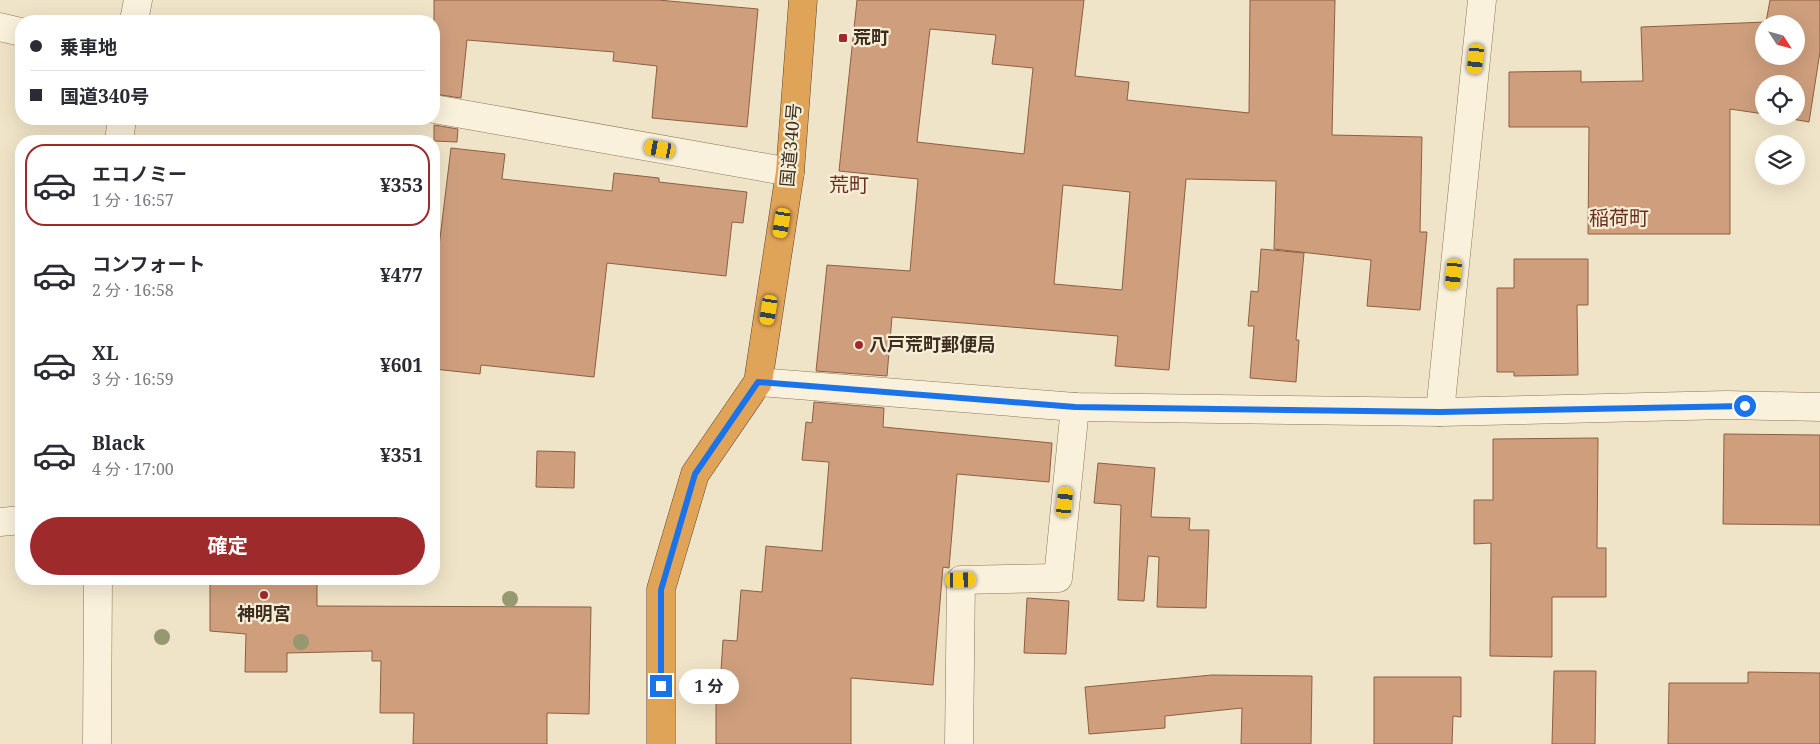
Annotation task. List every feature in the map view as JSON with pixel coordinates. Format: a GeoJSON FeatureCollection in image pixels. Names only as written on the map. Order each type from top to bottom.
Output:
{"type":"FeatureCollection","features":[{"type":"Feature","properties":{"kind":"highway","name":"国道340号"},"geometry":{"type":"LineString","coordinates":[[661,744],[661,590],[695,474],[758,382],[790,172],[803,0]]}},
{"type":"Feature","properties":{"kind":"street"},"geometry":{"type":"LineString","coordinates":[[135,15],[138,0]]}},
{"type":"Feature","properties":{"kind":"street"},"geometry":{"type":"LineString","coordinates":[[1440,412],[1482,0]]}},
{"type":"Feature","properties":{"kind":"street"},"geometry":{"type":"LineString","coordinates":[[0,27],[15,31]]}},
{"type":"Feature","properties":{"kind":"street"},"geometry":{"type":"LineString","coordinates":[[440,110],[790,172]]}},
{"type":"Feature","properties":{"kind":"street"},"geometry":{"type":"LineString","coordinates":[[758,382],[1075,407],[1440,412],[1726,405],[1820,407]]}},
{"type":"Feature","properties":{"kind":"street"},"geometry":{"type":"LineString","coordinates":[[959,744],[961,580],[1058,578],[1075,407]]}},
{"type":"Feature","properties":{"kind":"street"},"geometry":{"type":"LineString","coordinates":[[0,522],[15,521]]}},
{"type":"Feature","properties":{"kind":"street"},"geometry":{"type":"LineString","coordinates":[[97,744],[98,585]]}},
{"type":"Feature","properties":{"kind":"building"},"geometry":{"type":"Polygon","coordinates":[[[434,0],[658,0],[758,9],[747,127],[652,118],[657,66],[613,61],[614,52],[467,40],[461,98],[440,95],[440,15],[434,15],[434,0]]]}},
{"type":"Feature","properties":{"kind":"building"},"geometry":{"type":"Polygon","coordinates":[[[857,0],[1084,0],[1075,76],[1129,82],[1127,100],[1249,113],[1250,0],[1335,0],[1332,135],[1422,137],[1420,232],[1427,232],[1420,310],[1367,306],[1371,260],[1274,249],[1276,181],[1186,179],[1169,370],[1115,366],[1118,336],[892,317],[887,376],[816,371],[827,265],[910,271],[918,179],[839,171],[857,0]],[[930,29],[917,142],[1024,154],[1033,68],[992,64],[996,35],[930,29]],[[1063,185],[1054,284],[1122,290],[1130,192],[1063,185]]]}},
{"type":"Feature","properties":{"kind":"building"},"geometry":{"type":"Polygon","coordinates":[[[1770,0],[1820,0],[1820,52],[1809,122],[1805,121],[1805,75],[1755,75],[1755,113],[1730,109],[1730,234],[1588,234],[1589,127],[1509,127],[1509,72],[1581,71],[1581,82],[1643,81],[1641,27],[1755,22],[1755,65],[1805,65],[1805,15],[1767,15],[1770,0]]]}},
{"type":"Feature","properties":{"kind":"building"},"geometry":{"type":"Polygon","coordinates":[[[434,125],[458,129],[457,142],[440,141],[440,135],[434,135],[434,125]]]}},
{"type":"Feature","properties":{"kind":"building"},"geometry":{"type":"Polygon","coordinates":[[[451,148],[505,154],[502,179],[612,191],[614,173],[659,178],[659,182],[747,192],[743,223],[732,222],[726,276],[607,263],[594,377],[481,365],[480,374],[440,370],[440,238],[451,148]]]}},
{"type":"Feature","properties":{"kind":"building"},"geometry":{"type":"Polygon","coordinates":[[[1261,249],[1304,253],[1296,340],[1299,340],[1296,382],[1250,378],[1254,326],[1248,326],[1251,291],[1258,292],[1261,249]]]}},
{"type":"Feature","properties":{"kind":"building"},"geometry":{"type":"Polygon","coordinates":[[[1514,259],[1588,259],[1588,305],[1577,305],[1578,375],[1514,376],[1514,372],[1497,372],[1497,288],[1514,288],[1514,259]]]}},
{"type":"Feature","properties":{"kind":"building"},"geometry":{"type":"Polygon","coordinates":[[[814,402],[884,408],[883,427],[1052,443],[1049,482],[957,474],[949,568],[943,567],[933,685],[851,678],[851,744],[716,744],[716,686],[720,686],[723,640],[737,641],[741,590],[762,592],[766,546],[822,551],[829,462],[802,460],[806,422],[812,423],[814,402]]]}},
{"type":"Feature","properties":{"kind":"building"},"geometry":{"type":"Polygon","coordinates":[[[1724,434],[1820,435],[1820,525],[1723,524],[1724,434]]]}},
{"type":"Feature","properties":{"kind":"building"},"geometry":{"type":"Polygon","coordinates":[[[1598,438],[1597,548],[1606,548],[1606,597],[1552,597],[1552,657],[1490,656],[1491,543],[1474,544],[1474,500],[1493,500],[1493,439],[1598,438]]]}},
{"type":"Feature","properties":{"kind":"building"},"geometry":{"type":"Polygon","coordinates":[[[537,451],[575,452],[574,488],[536,487],[537,451]]]}},
{"type":"Feature","properties":{"kind":"building"},"geometry":{"type":"Polygon","coordinates":[[[1098,463],[1155,468],[1151,517],[1190,518],[1189,530],[1209,530],[1206,608],[1157,607],[1159,557],[1148,556],[1144,601],[1118,600],[1121,505],[1094,503],[1098,463]]]}},
{"type":"Feature","properties":{"kind":"building"},"geometry":{"type":"Polygon","coordinates":[[[210,585],[317,585],[317,606],[591,607],[589,714],[547,713],[547,744],[413,744],[414,713],[380,713],[381,661],[372,661],[372,651],[287,653],[287,672],[245,672],[246,634],[210,631],[210,585]]]}},
{"type":"Feature","properties":{"kind":"building"},"geometry":{"type":"Polygon","coordinates":[[[1027,598],[1069,601],[1066,654],[1024,653],[1027,598]]]}},
{"type":"Feature","properties":{"kind":"building"},"geometry":{"type":"Polygon","coordinates":[[[1554,671],[1596,671],[1595,744],[1552,744],[1554,671]]]}},
{"type":"Feature","properties":{"kind":"building"},"geometry":{"type":"Polygon","coordinates":[[[1748,672],[1820,673],[1820,744],[1668,744],[1669,683],[1748,683],[1748,672]]]}},
{"type":"Feature","properties":{"kind":"building"},"geometry":{"type":"Polygon","coordinates":[[[1212,675],[1312,676],[1311,744],[1241,744],[1242,708],[1165,716],[1165,728],[1089,734],[1085,687],[1212,675]]]}},
{"type":"Feature","properties":{"kind":"building"},"geometry":{"type":"Polygon","coordinates":[[[1374,677],[1461,677],[1461,717],[1453,716],[1452,744],[1374,744],[1374,677]]]}},
{"type":"Feature","properties":{"kind":"place","name":"荒町"},"geometry":{"type":"Point","coordinates":[843,38]}},
{"type":"Feature","properties":{"kind":"place","name":"八戸荒町郵便局"},"geometry":{"type":"Point","coordinates":[859,345]}},
{"type":"Feature","properties":{"kind":"place","name":"神明宮"},"geometry":{"type":"Point","coordinates":[264,595]}},
{"type":"Feature","properties":{"kind":"district","name":"荒町"},"geometry":{"type":"Point","coordinates":[849,185]}},
{"type":"Feature","properties":{"kind":"district","name":"稲荷町"},"geometry":{"type":"Point","coordinates":[1619,218]}},
{"type":"Feature","properties":{"kind":"route"},"geometry":{"type":"LineString","coordinates":[[661,686],[661,590],[695,474],[758,382],[1075,407],[1440,412],[1745,406]]}}]}
